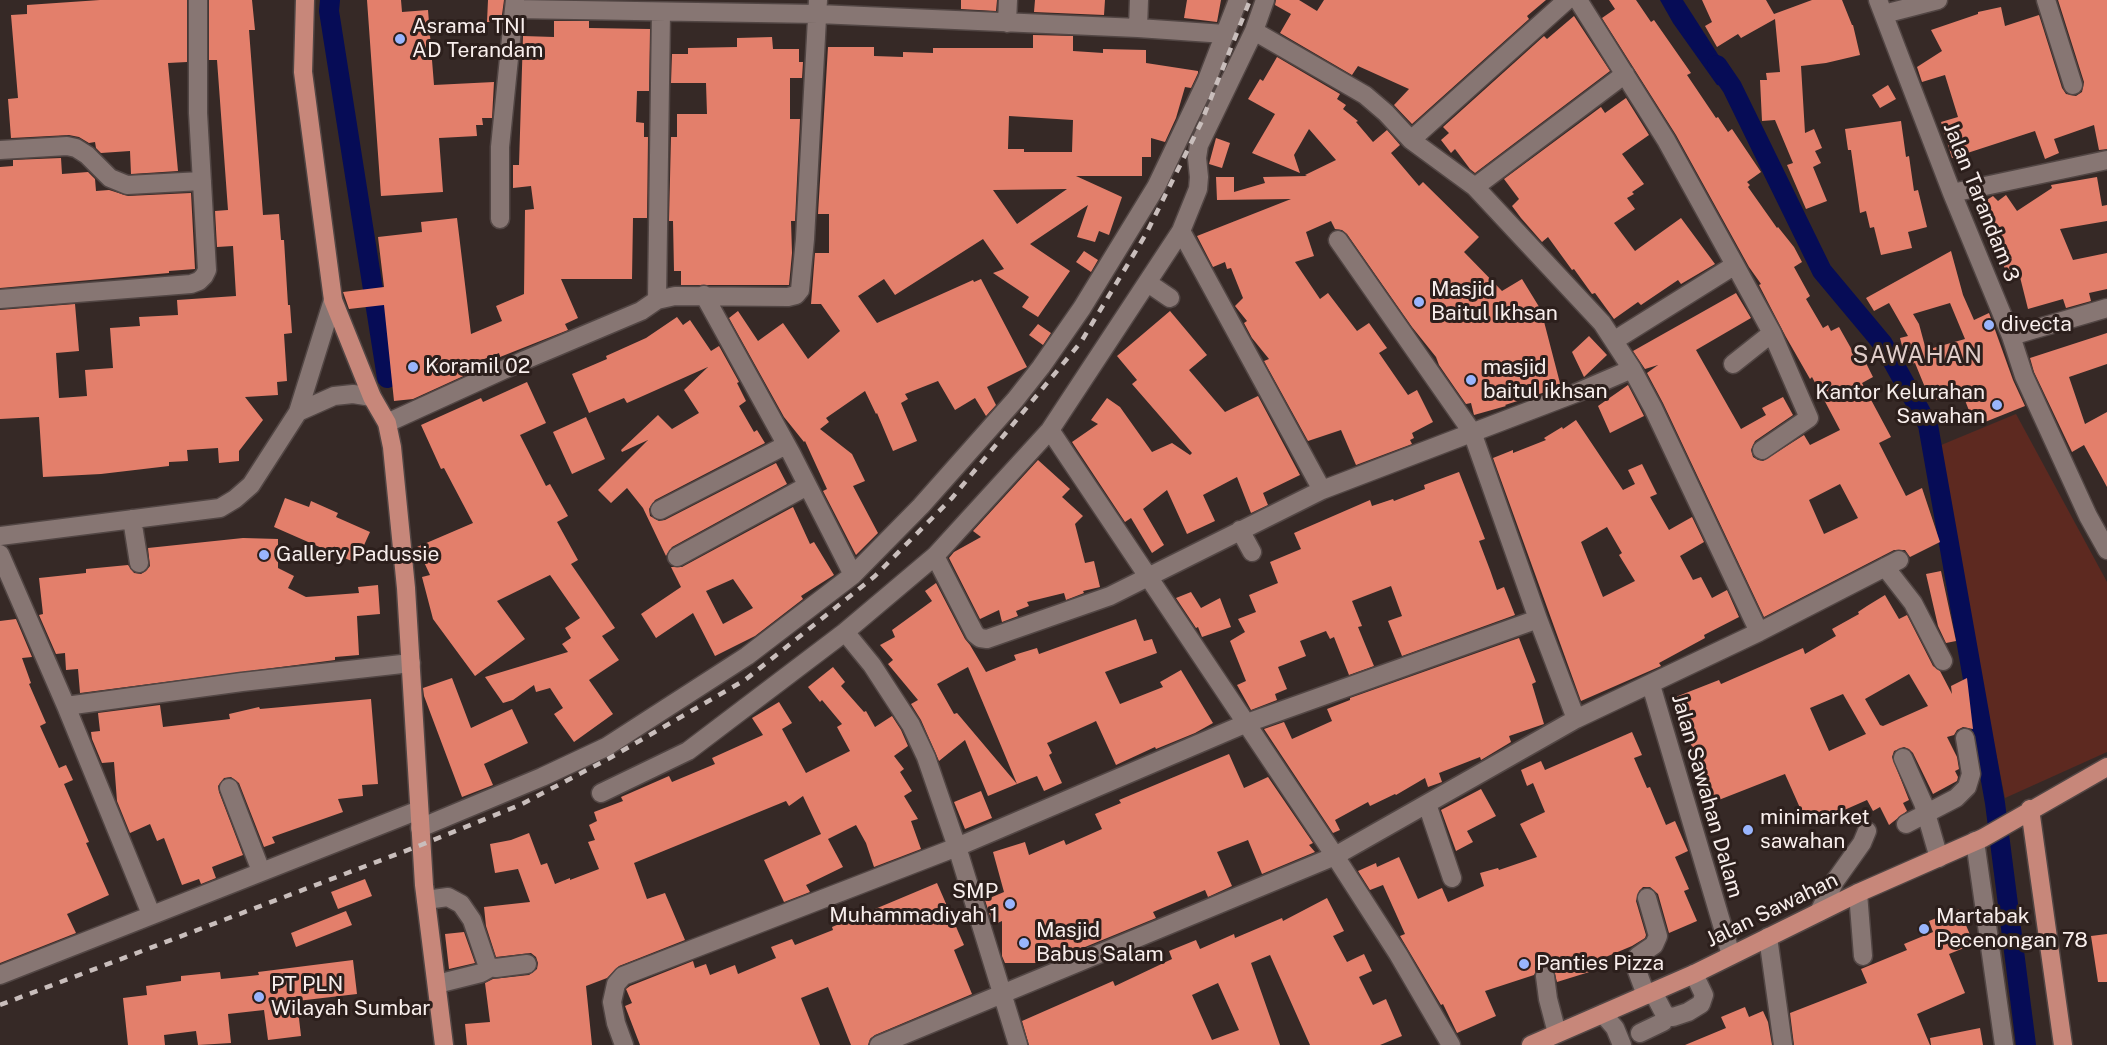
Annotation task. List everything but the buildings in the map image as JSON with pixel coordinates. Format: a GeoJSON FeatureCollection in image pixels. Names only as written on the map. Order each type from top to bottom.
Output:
{"type":"FeatureCollection","features":[{"type":"Feature","properties":{"kind":"main road"},"geometry":{"type":"LineString","coordinates":[[305,0],[303,72],[333,300],[372,397],[387,423],[392,447],[405,577],[426,900],[444,1045]]}},
{"type":"Feature","properties":{"kind":"main road","name":"Jalan Sawahan"},"geometry":{"type":"LineString","coordinates":[[1531,1045],[1694,974],[1858,893],[1979,839],[2107,767]]}},
{"type":"Feature","properties":{"kind":"main road"},"geometry":{"type":"LineString","coordinates":[[2025,812],[2042,883],[2063,1045]]}},
{"type":"Feature","properties":{"kind":"street"},"geometry":{"type":"LineString","coordinates":[[0,299],[191,284],[199,281],[207,270],[197,80],[198,0]]}},
{"type":"Feature","properties":{"kind":"street"},"geometry":{"type":"LineString","coordinates":[[1007,23],[1008,0]]}},
{"type":"Feature","properties":{"kind":"street"},"geometry":{"type":"LineString","coordinates":[[1138,28],[1139,0]]}},
{"type":"Feature","properties":{"kind":"street"},"geometry":{"type":"LineString","coordinates":[[0,975],[261,871],[542,777],[606,747],[747,656],[853,575],[921,506],[1015,400],[1082,308],[1156,187],[1207,80],[1238,0]]}},
{"type":"Feature","properties":{"kind":"street"},"geometry":{"type":"LineString","coordinates":[[601,793],[688,751],[844,632],[935,556],[1050,430],[1181,231],[1198,189],[1199,146],[1254,31],[1265,0]]}},
{"type":"Feature","properties":{"kind":"street"},"geometry":{"type":"LineString","coordinates":[[1411,141],[1567,0]]}},
{"type":"Feature","properties":{"kind":"street"},"geometry":{"type":"LineString","coordinates":[[1578,0],[1666,140],[1772,333],[1809,418],[1762,450]]}},
{"type":"Feature","properties":{"kind":"street"},"geometry":{"type":"LineString","coordinates":[[1881,7],[1938,0]]}},
{"type":"Feature","properties":{"kind":"street"},"geometry":{"type":"LineString","coordinates":[[2046,0],[2073,85]]}},
{"type":"Feature","properties":{"kind":"street"},"geometry":{"type":"LineString","coordinates":[[500,219],[500,147],[515,4],[661,12],[818,7],[1007,23],[1225,34]]}},
{"type":"Feature","properties":{"kind":"street"},"geometry":{"type":"LineString","coordinates":[[387,423],[525,360],[635,314],[657,300],[675,296],[788,297],[796,295],[800,290],[805,239],[818,7]]}},
{"type":"Feature","properties":{"kind":"street","name":"Jalan Tarandam 3"},"geometry":{"type":"LineString","coordinates":[[1881,7],[1952,193],[2011,336],[2024,376],[2088,516],[2107,550]]}},
{"type":"Feature","properties":{"kind":"street"},"geometry":{"type":"LineString","coordinates":[[657,300],[661,12]]}},
{"type":"Feature","properties":{"kind":"street"},"geometry":{"type":"LineString","coordinates":[[1254,31],[1365,95],[1386,113],[1411,141],[1475,187],[1602,322],[1615,340],[1653,408],[1759,632]]}},
{"type":"Feature","properties":{"kind":"street"},"geometry":{"type":"LineString","coordinates":[[1475,187],[1625,74]]}},
{"type":"Feature","properties":{"kind":"street"},"geometry":{"type":"LineString","coordinates":[[0,150],[67,146],[76,148],[87,155],[110,178],[127,185],[202,181]]}},
{"type":"Feature","properties":{"kind":"street"},"geometry":{"type":"LineString","coordinates":[[1952,193],[2107,160]]}},
{"type":"Feature","properties":{"kind":"street"},"geometry":{"type":"LineString","coordinates":[[1181,231],[1322,490]]}},
{"type":"Feature","properties":{"kind":"street"},"geometry":{"type":"LineString","coordinates":[[1338,240],[1472,432],[1576,719]]}},
{"type":"Feature","properties":{"kind":"street"},"geometry":{"type":"LineString","coordinates":[[1615,340],[1735,265]]}},
{"type":"Feature","properties":{"kind":"street"},"geometry":{"type":"LineString","coordinates":[[1148,283],[1170,298]]}},
{"type":"Feature","properties":{"kind":"street"},"geometry":{"type":"LineString","coordinates":[[704,295],[786,445],[853,575]]}},
{"type":"Feature","properties":{"kind":"street"},"geometry":{"type":"LineString","coordinates":[[0,536],[220,508],[236,499],[251,485],[298,412],[333,300]]}},
{"type":"Feature","properties":{"kind":"street"},"geometry":{"type":"LineString","coordinates":[[2011,336],[2107,308]]}},
{"type":"Feature","properties":{"kind":"street"},"geometry":{"type":"LineString","coordinates":[[1733,364],[1772,333]]}},
{"type":"Feature","properties":{"kind":"street"},"geometry":{"type":"LineString","coordinates":[[935,556],[975,634],[987,639],[1110,596],[1322,490],[1576,393],[1632,369]]}},
{"type":"Feature","properties":{"kind":"street"},"geometry":{"type":"LineString","coordinates":[[298,412],[334,396],[353,394],[372,397]]}},
{"type":"Feature","properties":{"kind":"street"},"geometry":{"type":"LineString","coordinates":[[1050,430],[1335,856],[1398,954],[1451,1045]]}},
{"type":"Feature","properties":{"kind":"street"},"geometry":{"type":"LineString","coordinates":[[660,510],[786,445]]}},
{"type":"Feature","properties":{"kind":"street"},"geometry":{"type":"LineString","coordinates":[[677,557],[807,486]]}},
{"type":"Feature","properties":{"kind":"street"},"geometry":{"type":"LineString","coordinates":[[132,519],[139,563]]}},
{"type":"Feature","properties":{"kind":"street"},"geometry":{"type":"LineString","coordinates":[[1240,530],[1252,552]]}},
{"type":"Feature","properties":{"kind":"street"},"geometry":{"type":"LineString","coordinates":[[0,554],[66,706],[151,914]]}},
{"type":"Feature","properties":{"kind":"street"},"geometry":{"type":"LineString","coordinates":[[879,1045],[1335,856],[1576,719],[1651,685],[1892,564],[1943,661]]}},
{"type":"Feature","properties":{"kind":"street"},"geometry":{"type":"LineString","coordinates":[[624,1045],[612,1002],[616,984],[623,976],[957,847],[1248,723],[1538,619]]}},
{"type":"Feature","properties":{"kind":"street"},"geometry":{"type":"LineString","coordinates":[[844,632],[872,664],[911,725],[926,757],[957,847],[1018,1045]]}},
{"type":"Feature","properties":{"kind":"street"},"geometry":{"type":"LineString","coordinates":[[66,706],[242,682],[411,663]]}},
{"type":"Feature","properties":{"kind":"street","name":"Jalan Sawahan Dalam"},"geometry":{"type":"LineString","coordinates":[[1651,685],[1731,955]]}},
{"type":"Feature","properties":{"kind":"street"},"geometry":{"type":"LineString","coordinates":[[1906,825],[1956,798],[1967,787],[1971,774],[1965,738]]}},
{"type":"Feature","properties":{"kind":"street"},"geometry":{"type":"LineString","coordinates":[[1903,758],[1926,814],[1939,858]]}},
{"type":"Feature","properties":{"kind":"street"},"geometry":{"type":"LineString","coordinates":[[229,788],[261,871]]}},
{"type":"Feature","properties":{"kind":"street"},"geometry":{"type":"LineString","coordinates":[[1427,804],[1452,878]]}},
{"type":"Feature","properties":{"kind":"street"},"geometry":{"type":"LineString","coordinates":[[1820,912],[1835,881],[1863,843],[1867,831]]}},
{"type":"Feature","properties":{"kind":"street"},"geometry":{"type":"LineString","coordinates":[[1979,839],[2004,1045]]}},
{"type":"Feature","properties":{"kind":"street"},"geometry":{"type":"LineString","coordinates":[[1858,893],[1863,956]]}},
{"type":"Feature","properties":{"kind":"street"},"geometry":{"type":"LineString","coordinates":[[426,900],[448,897],[460,904],[472,920],[485,962],[490,968]]}},
{"type":"Feature","properties":{"kind":"street"},"geometry":{"type":"LineString","coordinates":[[1647,898],[1658,936],[1654,945],[1636,959],[1636,968],[1649,994],[1665,1015],[1673,1017],[1701,1005],[1704,995],[1694,974]]}},
{"type":"Feature","properties":{"kind":"street"},"geometry":{"type":"LineString","coordinates":[[1768,937],[1783,1045]]}},
{"type":"Feature","properties":{"kind":"street"},"geometry":{"type":"LineString","coordinates":[[437,984],[481,973],[490,968],[527,964]]}},
{"type":"Feature","properties":{"kind":"street"},"geometry":{"type":"LineString","coordinates":[[1545,976],[1548,999],[1557,1033]]}},
{"type":"Feature","properties":{"kind":"street"},"geometry":{"type":"LineString","coordinates":[[1603,1014],[1615,1028],[1622,1045]]}},
{"type":"Feature","properties":{"kind":"street"},"geometry":{"type":"LineString","coordinates":[[1640,1033],[1662,1022],[1665,1015]]}},
{"type":"Feature","properties":{"kind":"shaded area"},"geometry":{"type":"Polygon","coordinates":[[[1660,0],[1683,0],[1728,70],[1732,87],[1717,85],[1673,23],[1660,0]]]}},
{"type":"Feature","properties":{"kind":"shaded area"},"geometry":{"type":"Polygon","coordinates":[[[2016,414],[2107,582],[2107,752],[2005,798],[1934,448],[2016,414]]]}},
{"type":"Feature","properties":{"kind":"waterway"},"geometry":{"type":"LineString","coordinates":[[330,0],[329,11],[387,378]]}},
{"type":"Feature","properties":{"kind":"waterway"},"geometry":{"type":"LineString","coordinates":[[1717,65],[1732,87],[1822,271],[1883,344],[1928,425],[1995,803],[2026,1045]]}},
{"type":"Feature","properties":{"kind":"railway"},"geometry":{"type":"LineString","coordinates":[[0,1005],[520,805],[608,759],[745,680],[875,576],[952,498],[1081,342],[1146,234],[1201,123],[1250,0]]}},
{"type":"Feature","properties":{"kind":"place","name":"Asrama TNI AD Terandam"},"geometry":{"type":"Point","coordinates":[400,39]}},
{"type":"Feature","properties":{"kind":"place","name":"Masjid Baitul Ikhsan"},"geometry":{"type":"Point","coordinates":[1419,302]}},
{"type":"Feature","properties":{"kind":"place","name":"divecta"},"geometry":{"type":"Point","coordinates":[1989,325]}},
{"type":"Feature","properties":{"kind":"place","name":"Koramil 02"},"geometry":{"type":"Point","coordinates":[413,367]}},
{"type":"Feature","properties":{"kind":"place","name":"masjid baitul ikhsan"},"geometry":{"type":"Point","coordinates":[1471,380]}},
{"type":"Feature","properties":{"kind":"place","name":"Kantor Kelurahan Sawahan"},"geometry":{"type":"Point","coordinates":[1997,405]}},
{"type":"Feature","properties":{"kind":"place","name":"Gallery Padussie"},"geometry":{"type":"Point","coordinates":[264,555]}},
{"type":"Feature","properties":{"kind":"place","name":"minimarket sawahan"},"geometry":{"type":"Point","coordinates":[1748,830]}},
{"type":"Feature","properties":{"kind":"place","name":"SMP Muhammadiyah 1"},"geometry":{"type":"Point","coordinates":[1010,904]}},
{"type":"Feature","properties":{"kind":"place","name":"Martabak Pecenongan 78"},"geometry":{"type":"Point","coordinates":[1924,929]}},
{"type":"Feature","properties":{"kind":"place","name":"Masjid Babus Salam"},"geometry":{"type":"Point","coordinates":[1024,943]}},
{"type":"Feature","properties":{"kind":"place","name":"Panties Pizza"},"geometry":{"type":"Point","coordinates":[1524,964]}},
{"type":"Feature","properties":{"kind":"place","name":"PT PLN Wilayah Sumbar"},"geometry":{"type":"Point","coordinates":[259,997]}},
{"type":"Feature","properties":{"kind":"district","name":"SAWAHAN"},"geometry":{"type":"Point","coordinates":[1918,356]}}]}
